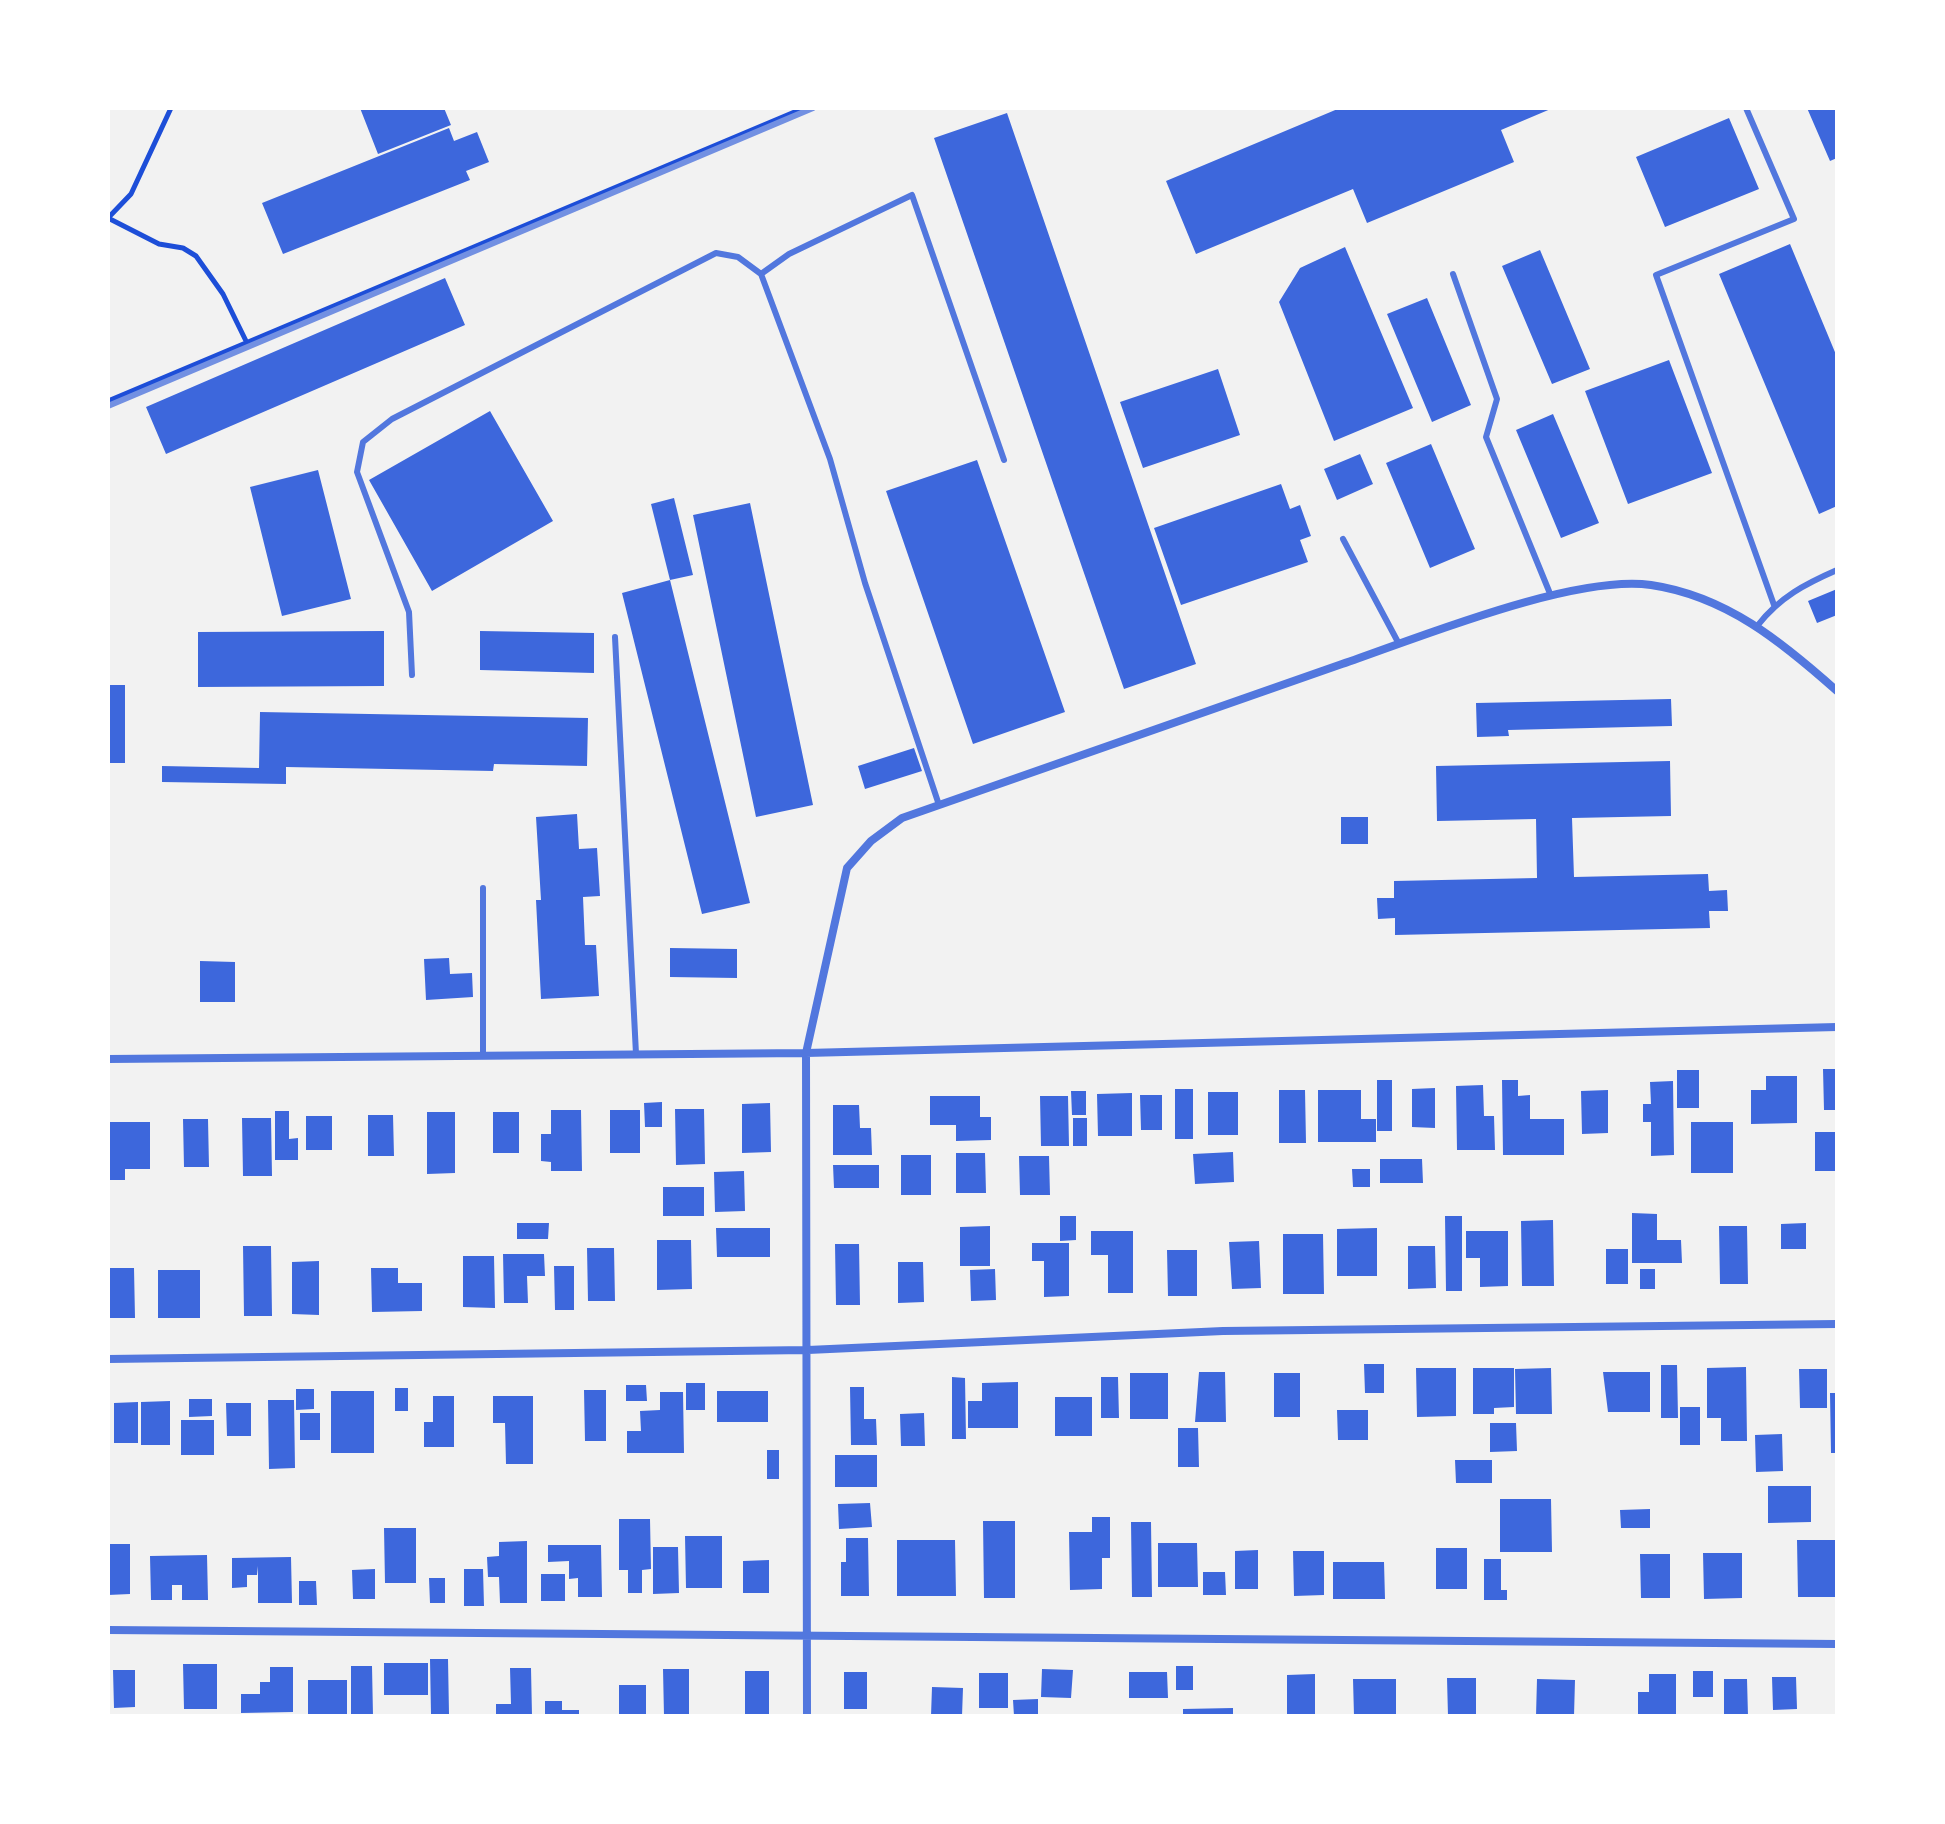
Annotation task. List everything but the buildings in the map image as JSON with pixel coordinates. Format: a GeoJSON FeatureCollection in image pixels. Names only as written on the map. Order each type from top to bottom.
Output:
{"type":"FeatureCollection","features":[{"type":"Feature","properties":{"kind":"street"},"geometry":{"type":"LineString","coordinates":[[807,1716],[806,1053],[847,868],[871,841],[902,818],[1399,644],[1551,596],[1599,587],[1649,585],[1696,595],[1758,625],[1837,691]]}},
{"type":"Feature","properties":{"kind":"street"},"geometry":{"type":"LineString","coordinates":[[108,1059],[806,1053],[1837,1027]]}},
{"type":"Feature","properties":{"kind":"street"},"geometry":{"type":"LineString","coordinates":[[108,1359],[808,1350],[1223,1331],[1837,1324]]}},
{"type":"Feature","properties":{"kind":"street"},"geometry":{"type":"LineString","coordinates":[[108,1630],[1837,1644]]}},
{"type":"Feature","properties":{"kind":"lane"},"geometry":{"type":"LineString","coordinates":[[1746,108],[1794,219],[1656,275],[1774,605]]}},
{"type":"Feature","properties":{"kind":"lane"},"geometry":{"type":"LineString","coordinates":[[761,274],[789,254],[912,195],[1004,460]]}},
{"type":"Feature","properties":{"kind":"lane"},"geometry":{"type":"LineString","coordinates":[[412,675],[409,612],[357,472],[363,442],[392,419],[716,253],[738,257],[761,274],[830,459],[865,583],[939,805]]}},
{"type":"Feature","properties":{"kind":"lane"},"geometry":{"type":"LineString","coordinates":[[1453,274],[1497,399],[1486,437],[1551,596]]}},
{"type":"Feature","properties":{"kind":"lane"},"geometry":{"type":"LineString","coordinates":[[1343,539],[1399,644]]}},
{"type":"Feature","properties":{"kind":"lane"},"geometry":{"type":"LineString","coordinates":[[1758,625],[1774,605],[1800,587],[1837,570]]}},
{"type":"Feature","properties":{"kind":"lane"},"geometry":{"type":"LineString","coordinates":[[615,637],[636,1054]]}},
{"type":"Feature","properties":{"kind":"lane"},"geometry":{"type":"LineString","coordinates":[[483,888],[483,1055]]}},
{"type":"Feature","properties":{"kind":"path"},"geometry":{"type":"LineString","coordinates":[[171,108],[131,194],[108,218],[159,244],[183,248],[196,256],[223,294],[247,343]]}},
{"type":"Feature","properties":{"kind":"path"},"geometry":{"type":"LineString","coordinates":[[108,401],[804,108]]}},
{"type":"Feature","properties":{"kind":"railway"},"geometry":{"type":"LineString","coordinates":[[108,406],[813,108]]}}]}
